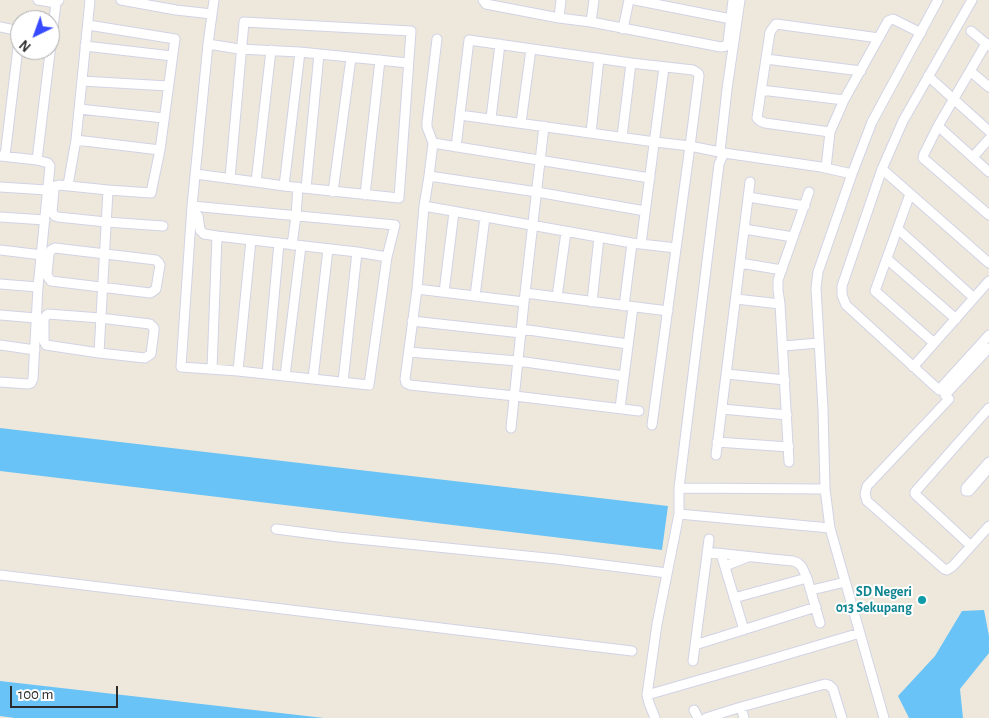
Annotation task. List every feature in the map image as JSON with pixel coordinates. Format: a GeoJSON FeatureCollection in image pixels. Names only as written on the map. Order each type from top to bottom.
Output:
{"type":"FeatureCollection","features":[{"type":"Feature","properties":{"kind":"street"},"geometry":{"type":"LineString","coordinates":[[38,0],[58,1]]}},
{"type":"Feature","properties":{"kind":"street"},"geometry":{"type":"LineString","coordinates":[[68,185],[76,140],[90,0]]}},
{"type":"Feature","properties":{"kind":"street"},"geometry":{"type":"LineString","coordinates":[[121,0],[176,10],[212,14]]}},
{"type":"Feature","properties":{"kind":"street"},"geometry":{"type":"LineString","coordinates":[[192,208],[395,225],[387,257],[369,385],[238,371],[182,368],[192,208],[214,0]]}},
{"type":"Feature","properties":{"kind":"street"},"geometry":{"type":"LineString","coordinates":[[483,0],[486,4],[721,47],[726,46],[733,0]]}},
{"type":"Feature","properties":{"kind":"street"},"geometry":{"type":"LineString","coordinates":[[559,18],[561,0]]}},
{"type":"Feature","properties":{"kind":"street"},"geometry":{"type":"LineString","coordinates":[[591,22],[594,0]]}},
{"type":"Feature","properties":{"kind":"street"},"geometry":{"type":"LineString","coordinates":[[623,29],[629,0]]}},
{"type":"Feature","properties":{"kind":"street"},"geometry":{"type":"LineString","coordinates":[[635,0],[731,19]]}},
{"type":"Feature","properties":{"kind":"street"},"geometry":{"type":"LineString","coordinates":[[655,718],[647,695],[657,624],[679,514],[679,488],[719,164],[722,153],[727,89],[740,0]]}},
{"type":"Feature","properties":{"kind":"street"},"geometry":{"type":"LineString","coordinates":[[884,718],[830,528],[825,490],[823,409],[816,288],[818,272],[872,122],[938,0]]}},
{"type":"Feature","properties":{"kind":"street"},"geometry":{"type":"LineString","coordinates":[[945,395],[846,305],[842,295],[842,286],[882,168],[903,121],[972,0]]}},
{"type":"Feature","properties":{"kind":"street"},"geometry":{"type":"LineString","coordinates":[[826,168],[830,132],[844,100],[888,21],[893,19],[921,33]]}},
{"type":"Feature","properties":{"kind":"street"},"geometry":{"type":"LineString","coordinates":[[195,174],[333,192],[399,198],[411,31],[244,22],[230,178]]}},
{"type":"Feature","properties":{"kind":"street"},"geometry":{"type":"LineString","coordinates":[[830,132],[765,123],[756,118],[770,32],[776,24],[878,38]]}},
{"type":"Feature","properties":{"kind":"street"},"geometry":{"type":"LineString","coordinates":[[88,25],[175,39],[160,150],[151,193],[59,184],[54,188],[53,215],[106,222],[163,226]]}},
{"type":"Feature","properties":{"kind":"street"},"geometry":{"type":"LineString","coordinates":[[0,27],[20,31],[2,156],[37,160],[48,163],[50,166],[38,287],[33,379],[31,383],[26,384],[0,382]]}},
{"type":"Feature","properties":{"kind":"street"},"geometry":{"type":"LineString","coordinates":[[971,31],[988,44],[984,47],[938,126],[923,158],[989,215]]}},
{"type":"Feature","properties":{"kind":"street"},"geometry":{"type":"LineString","coordinates":[[437,39],[427,122],[433,144],[424,206],[406,383],[410,385],[639,411]]}},
{"type":"Feature","properties":{"kind":"street"},"geometry":{"type":"LineString","coordinates":[[456,147],[470,40],[698,72],[690,146],[652,425]]}},
{"type":"Feature","properties":{"kind":"street"},"geometry":{"type":"LineString","coordinates":[[208,44],[242,49],[300,52],[408,63]]}},
{"type":"Feature","properties":{"kind":"street"},"geometry":{"type":"LineString","coordinates":[[491,118],[500,44]]}},
{"type":"Feature","properties":{"kind":"street"},"geometry":{"type":"LineString","coordinates":[[86,46],[172,56]]}},
{"type":"Feature","properties":{"kind":"street"},"geometry":{"type":"LineString","coordinates":[[521,123],[531,49]]}},
{"type":"Feature","properties":{"kind":"street"},"geometry":{"type":"LineString","coordinates":[[256,182],[272,50]]}},
{"type":"Feature","properties":{"kind":"street"},"geometry":{"type":"LineString","coordinates":[[284,186],[300,52]]}},
{"type":"Feature","properties":{"kind":"street"},"geometry":{"type":"LineString","coordinates":[[285,376],[296,245],[296,216],[302,187],[319,54]]}},
{"type":"Feature","properties":{"kind":"street"},"geometry":{"type":"LineString","coordinates":[[333,192],[351,58]]}},
{"type":"Feature","properties":{"kind":"street"},"geometry":{"type":"LineString","coordinates":[[591,133],[598,58]]}},
{"type":"Feature","properties":{"kind":"street"},"geometry":{"type":"LineString","coordinates":[[766,59],[861,71]]}},
{"type":"Feature","properties":{"kind":"street"},"geometry":{"type":"LineString","coordinates":[[37,160],[48,60]]}},
{"type":"Feature","properties":{"kind":"street"},"geometry":{"type":"LineString","coordinates":[[365,194],[380,60]]}},
{"type":"Feature","properties":{"kind":"street"},"geometry":{"type":"LineString","coordinates":[[622,137],[631,63]]}},
{"type":"Feature","properties":{"kind":"street"},"geometry":{"type":"LineString","coordinates":[[620,408],[637,244],[646,211],[664,67]]}},
{"type":"Feature","properties":{"kind":"street"},"geometry":{"type":"LineString","coordinates":[[970,71],[989,87]]}},
{"type":"Feature","properties":{"kind":"street"},"geometry":{"type":"LineString","coordinates":[[928,76],[989,131]]}},
{"type":"Feature","properties":{"kind":"street"},"geometry":{"type":"LineString","coordinates":[[82,81],[168,86]]}},
{"type":"Feature","properties":{"kind":"street"},"geometry":{"type":"LineString","coordinates":[[761,90],[844,100]]}},
{"type":"Feature","properties":{"kind":"street"},"geometry":{"type":"LineString","coordinates":[[79,109],[164,118]]}},
{"type":"Feature","properties":{"kind":"street"},"geometry":{"type":"LineString","coordinates":[[460,115],[690,146],[852,174]]}},
{"type":"Feature","properties":{"kind":"street"},"geometry":{"type":"LineString","coordinates":[[511,428],[544,126]]}},
{"type":"Feature","properties":{"kind":"street"},"geometry":{"type":"LineString","coordinates":[[938,126],[989,172]]}},
{"type":"Feature","properties":{"kind":"street"},"geometry":{"type":"LineString","coordinates":[[973,157],[989,139]]}},
{"type":"Feature","properties":{"kind":"street"},"geometry":{"type":"LineString","coordinates":[[76,140],[160,150]]}},
{"type":"Feature","properties":{"kind":"street"},"geometry":{"type":"LineString","coordinates":[[433,144],[650,178]]}},
{"type":"Feature","properties":{"kind":"street"},"geometry":{"type":"LineString","coordinates":[[882,168],[989,263]]}},
{"type":"Feature","properties":{"kind":"street"},"geometry":{"type":"LineString","coordinates":[[429,176],[646,211]]}},
{"type":"Feature","properties":{"kind":"street"},"geometry":{"type":"LineString","coordinates":[[716,455],[750,182]]}},
{"type":"Feature","properties":{"kind":"street"},"geometry":{"type":"LineString","coordinates":[[0,187],[47,190]]}},
{"type":"Feature","properties":{"kind":"street"},"geometry":{"type":"LineString","coordinates":[[99,353],[108,190]]}},
{"type":"Feature","properties":{"kind":"street"},"geometry":{"type":"LineString","coordinates":[[789,462],[778,280],[810,192]]}},
{"type":"Feature","properties":{"kind":"street"},"geometry":{"type":"LineString","coordinates":[[910,194],[875,291],[934,344]]}},
{"type":"Feature","properties":{"kind":"street"},"geometry":{"type":"LineString","coordinates":[[748,197],[804,206]]}},
{"type":"Feature","properties":{"kind":"street"},"geometry":{"type":"LineString","coordinates":[[424,206],[637,244],[676,248]]}},
{"type":"Feature","properties":{"kind":"street"},"geometry":{"type":"LineString","coordinates":[[192,208],[198,216],[200,230],[204,234],[387,257]]}},
{"type":"Feature","properties":{"kind":"street"},"geometry":{"type":"LineString","coordinates":[[444,292],[454,212]]}},
{"type":"Feature","properties":{"kind":"street"},"geometry":{"type":"LineString","coordinates":[[0,216],[45,220]]}},
{"type":"Feature","properties":{"kind":"street"},"geometry":{"type":"LineString","coordinates":[[475,296],[485,217]]}},
{"type":"Feature","properties":{"kind":"street"},"geometry":{"type":"LineString","coordinates":[[898,228],[974,298]]}},
{"type":"Feature","properties":{"kind":"street"},"geometry":{"type":"LineString","coordinates":[[744,229],[793,237]]}},
{"type":"Feature","properties":{"kind":"street"},"geometry":{"type":"LineString","coordinates":[[557,298],[566,232]]}},
{"type":"Feature","properties":{"kind":"street"},"geometry":{"type":"LineString","coordinates":[[212,369],[216,236]]}},
{"type":"Feature","properties":{"kind":"street"},"geometry":{"type":"LineString","coordinates":[[592,302],[599,237]]}},
{"type":"Feature","properties":{"kind":"street"},"geometry":{"type":"LineString","coordinates":[[238,371],[251,240]]}},
{"type":"Feature","properties":{"kind":"street"},"geometry":{"type":"LineString","coordinates":[[267,374],[279,243]]}},
{"type":"Feature","properties":{"kind":"street"},"geometry":{"type":"LineString","coordinates":[[52,249],[104,254],[158,261],[160,265],[157,287],[152,292],[51,281],[48,277],[49,254],[52,249]]}},
{"type":"Feature","properties":{"kind":"street"},"geometry":{"type":"LineString","coordinates":[[313,379],[328,249]]}},
{"type":"Feature","properties":{"kind":"street"},"geometry":{"type":"LineString","coordinates":[[0,250],[42,255]]}},
{"type":"Feature","properties":{"kind":"street"},"geometry":{"type":"LineString","coordinates":[[343,382],[357,252]]}},
{"type":"Feature","properties":{"kind":"street"},"geometry":{"type":"LineString","coordinates":[[887,259],[956,319]]}},
{"type":"Feature","properties":{"kind":"street"},"geometry":{"type":"LineString","coordinates":[[740,263],[782,270]]}},
{"type":"Feature","properties":{"kind":"street"},"geometry":{"type":"LineString","coordinates":[[913,367],[989,280]]}},
{"type":"Feature","properties":{"kind":"street"},"geometry":{"type":"LineString","coordinates":[[0,284],[38,287]]}},
{"type":"Feature","properties":{"kind":"street"},"geometry":{"type":"LineString","coordinates":[[417,289],[475,296],[557,298],[668,311]]}},
{"type":"Feature","properties":{"kind":"street"},"geometry":{"type":"LineString","coordinates":[[736,299],[780,304]]}},
{"type":"Feature","properties":{"kind":"street"},"geometry":{"type":"LineString","coordinates":[[48,314],[100,318],[150,324],[154,328],[151,354],[145,358],[50,347],[45,344],[44,318],[48,314]]}},
{"type":"Feature","properties":{"kind":"street"},"geometry":{"type":"LineString","coordinates":[[0,315],[36,318]]}},
{"type":"Feature","properties":{"kind":"street"},"geometry":{"type":"LineString","coordinates":[[412,321],[521,331],[628,344]]}},
{"type":"Feature","properties":{"kind":"street"},"geometry":{"type":"LineString","coordinates":[[945,395],[989,334]]}},
{"type":"Feature","properties":{"kind":"street"},"geometry":{"type":"LineString","coordinates":[[783,346],[819,343]]}},
{"type":"Feature","properties":{"kind":"street"},"geometry":{"type":"LineString","coordinates":[[0,345],[35,350]]}},
{"type":"Feature","properties":{"kind":"street"},"geometry":{"type":"LineString","coordinates":[[989,348],[945,395],[867,486],[865,494],[867,501],[947,570],[953,566],[989,526]]}},
{"type":"Feature","properties":{"kind":"street"},"geometry":{"type":"LineString","coordinates":[[409,352],[518,361],[624,376]]}},
{"type":"Feature","properties":{"kind":"street"},"geometry":{"type":"LineString","coordinates":[[727,374],[785,380]]}},
{"type":"Feature","properties":{"kind":"street"},"geometry":{"type":"LineString","coordinates":[[971,546],[915,492],[989,408]]}},
{"type":"Feature","properties":{"kind":"street"},"geometry":{"type":"LineString","coordinates":[[722,409],[787,415]]}},
{"type":"Feature","properties":{"kind":"street"},"geometry":{"type":"LineString","coordinates":[[718,442],[788,448]]}},
{"type":"Feature","properties":{"kind":"street"},"geometry":{"type":"LineString","coordinates":[[989,462],[966,488],[966,491],[969,491],[989,468]]}},
{"type":"Feature","properties":{"kind":"street"},"geometry":{"type":"LineString","coordinates":[[679,488],[825,490]]}},
{"type":"Feature","properties":{"kind":"street"},"geometry":{"type":"LineString","coordinates":[[679,514],[830,528]]}},
{"type":"Feature","properties":{"kind":"street"},"geometry":{"type":"LineString","coordinates":[[276,529],[667,573]]}},
{"type":"Feature","properties":{"kind":"street"},"geometry":{"type":"LineString","coordinates":[[693,661],[709,539]]}},
{"type":"Feature","properties":{"kind":"street"},"geometry":{"type":"LineString","coordinates":[[707,552],[786,560],[798,563],[802,567],[812,590],[820,623]]}},
{"type":"Feature","properties":{"kind":"street"},"geometry":{"type":"LineString","coordinates":[[721,554],[744,630]]}},
{"type":"Feature","properties":{"kind":"street"},"geometry":{"type":"LineString","coordinates":[[725,566],[750,557]]}},
{"type":"Feature","properties":{"kind":"street"},"geometry":{"type":"LineString","coordinates":[[0,575],[632,650]]}},
{"type":"Feature","properties":{"kind":"street"},"geometry":{"type":"LineString","coordinates":[[734,598],[807,578]]}},
{"type":"Feature","properties":{"kind":"street"},"geometry":{"type":"LineString","coordinates":[[812,590],[845,582]]}},
{"type":"Feature","properties":{"kind":"street"},"geometry":{"type":"LineString","coordinates":[[695,645],[816,607]]}},
{"type":"Feature","properties":{"kind":"street"},"geometry":{"type":"LineString","coordinates":[[647,695],[860,633]]}},
{"type":"Feature","properties":{"kind":"street"},"geometry":{"type":"LineString","coordinates":[[706,718],[827,684],[834,689],[842,718]]}},
{"type":"Feature","properties":{"kind":"street"},"geometry":{"type":"LineString","coordinates":[[741,707],[744,718]]}},
{"type":"Feature","properties":{"kind":"water"},"geometry":{"type":"Polygon","coordinates":[[[0,428],[668,506],[662,550],[0,471],[0,428]]]}},
{"type":"Feature","properties":{"kind":"water"},"geometry":{"type":"Polygon","coordinates":[[[984,610],[989,636],[989,653],[960,689],[963,718],[909,718],[898,696],[935,656],[962,611],[984,610]]]}},
{"type":"Feature","properties":{"kind":"water"},"geometry":{"type":"Polygon","coordinates":[[[0,681],[324,718],[15,718],[0,716],[0,681]]]}},
{"type":"Feature","properties":{"kind":"place","name":"SD Negeri 013 Sekupang"},"geometry":{"type":"Point","coordinates":[922,600]}}]}
